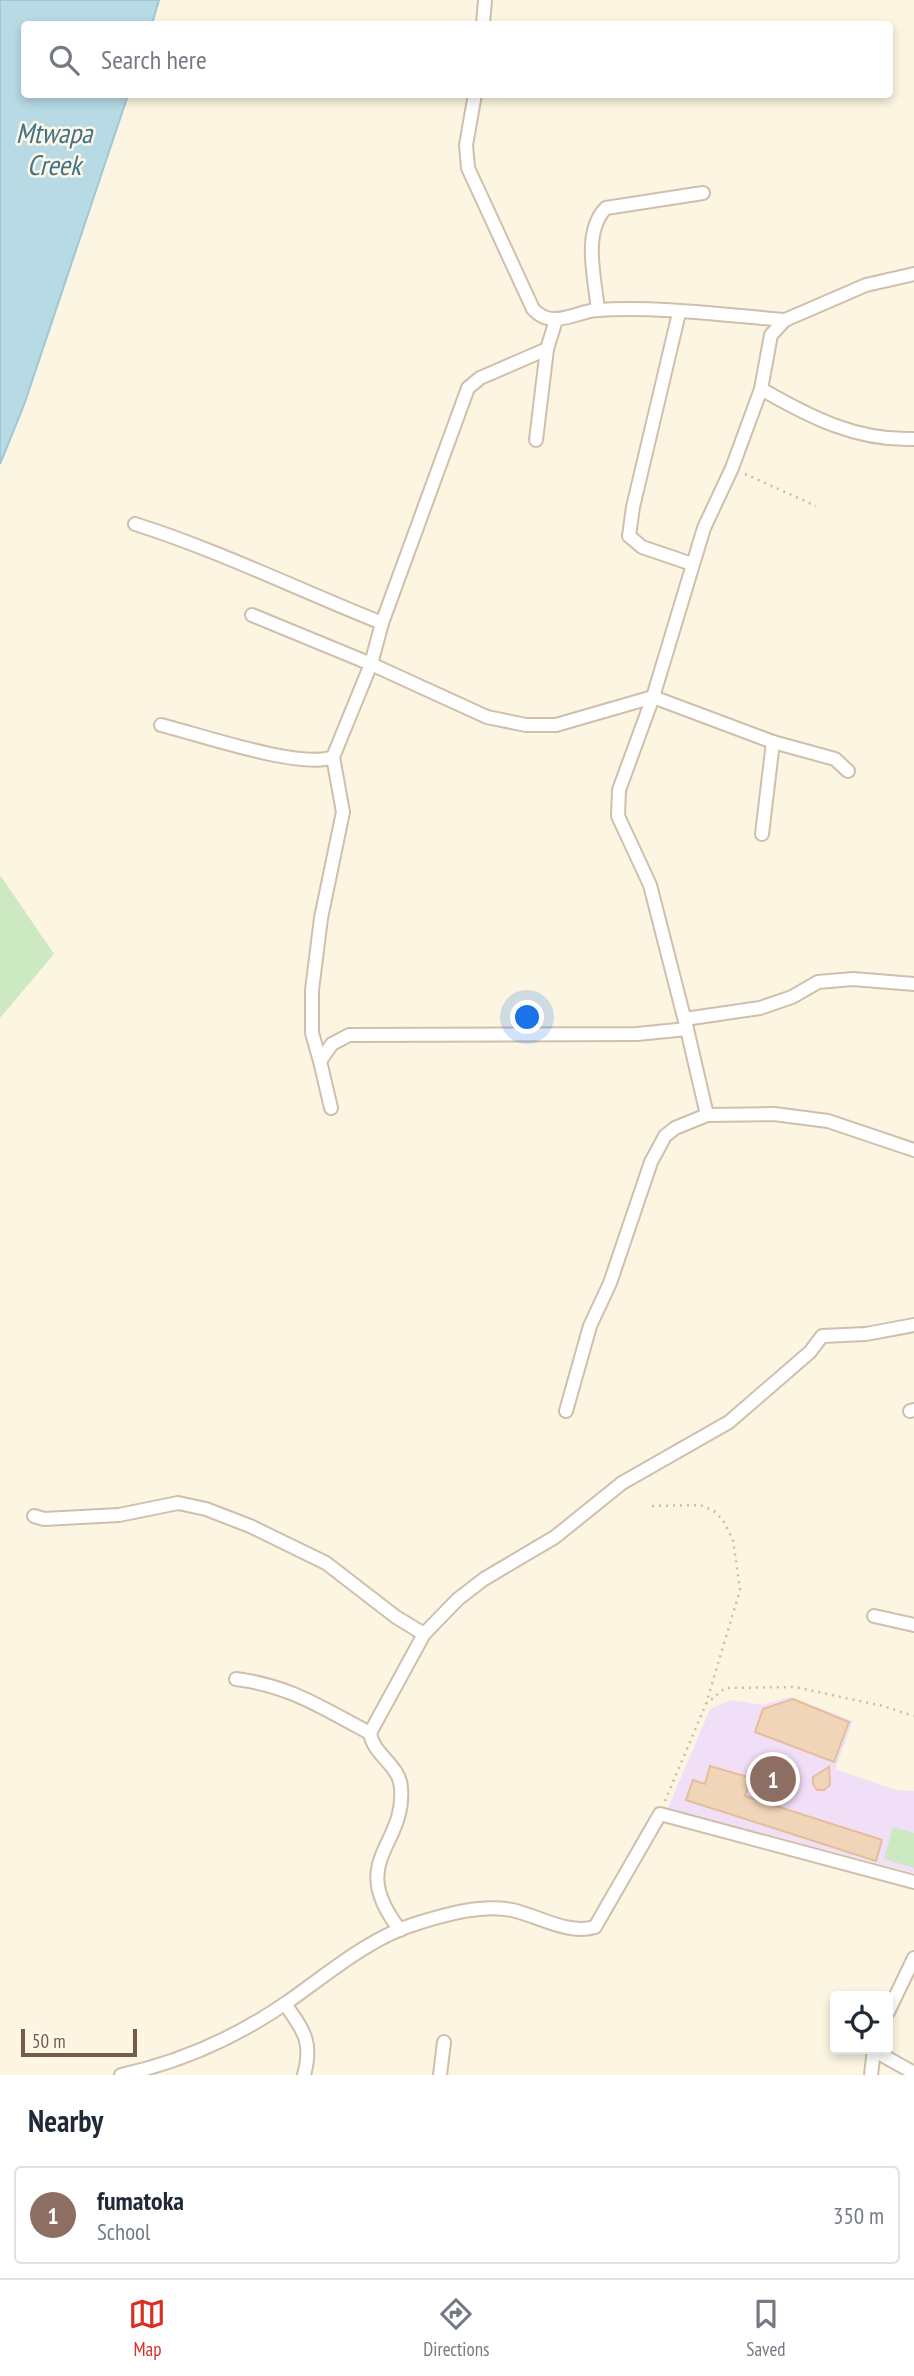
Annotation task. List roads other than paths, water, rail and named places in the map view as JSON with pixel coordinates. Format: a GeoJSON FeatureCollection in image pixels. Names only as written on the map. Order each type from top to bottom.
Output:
{"type":"FeatureCollection","features":[{"type":"Feature","properties":{"kind":"street"},"geometry":{"type":"LineString","coordinates":[[483,21],[485,0]]}},
{"type":"Feature","properties":{"kind":"street"},"geometry":{"type":"LineString","coordinates":[[474,98],[466,145],[468,168],[533,309],[540,317],[555,320],[598,310],[785,320]]}},
{"type":"Feature","properties":{"kind":"street"},"geometry":{"type":"LineString","coordinates":[[598,310],[593,230],[597,218],[606,208],[702,193]]}},
{"type":"Feature","properties":{"kind":"street"},"geometry":{"type":"LineString","coordinates":[[707,1115],[650,885],[618,816],[619,790],[653,697],[692,564],[761,389],[772,335],[785,320],[866,285],[914,274]]}},
{"type":"Feature","properties":{"kind":"street"},"geometry":{"type":"LineString","coordinates":[[680,313],[633,507],[629,536],[642,547],[692,564]]}},
{"type":"Feature","properties":{"kind":"street"},"geometry":{"type":"LineString","coordinates":[[536,440],[547,349],[555,320]]}},
{"type":"Feature","properties":{"kind":"street"},"geometry":{"type":"LineString","coordinates":[[331,1108],[312,1033],[312,990],[321,918],[343,812],[333,757],[371,664],[382,623],[471,383],[547,349]]}},
{"type":"Feature","properties":{"kind":"street"},"geometry":{"type":"LineString","coordinates":[[761,389],[808,415],[848,431],[881,439],[914,439]]}},
{"type":"Feature","properties":{"kind":"street"},"geometry":{"type":"LineString","coordinates":[[135,524],[202,545],[264,575],[382,623]]}},
{"type":"Feature","properties":{"kind":"street"},"geometry":{"type":"LineString","coordinates":[[252,615],[371,664],[487,717],[526,725],[556,725],[653,697],[773,742],[835,760],[848,771]]}},
{"type":"Feature","properties":{"kind":"street"},"geometry":{"type":"LineString","coordinates":[[161,725],[292,759],[321,761],[333,757]]}},
{"type":"Feature","properties":{"kind":"street"},"geometry":{"type":"LineString","coordinates":[[762,834],[773,742]]}},
{"type":"Feature","properties":{"kind":"street"},"geometry":{"type":"LineString","coordinates":[[320,1061],[332,1044],[349,1035],[637,1034],[760,1008],[792,997],[818,982],[853,979],[914,984]]}},
{"type":"Feature","properties":{"kind":"street"},"geometry":{"type":"LineString","coordinates":[[566,1411],[590,1326],[610,1283],[651,1162],[665,1136],[675,1128],[707,1115],[774,1114],[828,1121],[914,1150]]}},
{"type":"Feature","properties":{"kind":"street"},"geometry":{"type":"LineString","coordinates":[[370,1733],[424,1634],[458,1599],[484,1579],[555,1537],[622,1483],[729,1422],[810,1352],[822,1336],[866,1334],[914,1325]]}},
{"type":"Feature","properties":{"kind":"street"},"geometry":{"type":"LineString","coordinates":[[34,1516],[44,1519],[119,1515],[178,1503],[206,1509],[262,1531],[326,1563],[396,1617],[424,1634]]}},
{"type":"Feature","properties":{"kind":"street"},"geometry":{"type":"LineString","coordinates":[[874,1616],[914,1625]]}},
{"type":"Feature","properties":{"kind":"street"},"geometry":{"type":"LineString","coordinates":[[236,1679],[265,1682],[298,1693],[370,1733],[374,1746],[393,1767],[401,1784],[400,1804],[378,1863],[377,1880],[382,1902],[400,1930]]}},
{"type":"Feature","properties":{"kind":"street"},"geometry":{"type":"LineString","coordinates":[[121,2075],[156,2071],[249,2028],[364,1948],[430,1919],[486,1908],[514,1911],[574,1928],[595,1927],[660,1814],[914,1882]]}},
{"type":"Feature","properties":{"kind":"street"},"geometry":{"type":"LineString","coordinates":[[893,2002],[914,1958]]}},
{"type":"Feature","properties":{"kind":"street"},"geometry":{"type":"LineString","coordinates":[[285,2004],[300,2025],[309,2048],[303,2075]]}},
{"type":"Feature","properties":{"kind":"street"},"geometry":{"type":"LineString","coordinates":[[440,2075],[444,2042]]}},
{"type":"Feature","properties":{"kind":"street"},"geometry":{"type":"LineString","coordinates":[[871,2075],[873,2054]]}},
{"type":"Feature","properties":{"kind":"street"},"geometry":{"type":"LineString","coordinates":[[882,2054],[914,2073]]}},
{"type":"Feature","properties":{"kind":"water","name":"Mtwapa Creek"},"geometry":{"type":"Polygon","coordinates":[[[0,0],[159,0],[153,21],[21,21],[21,98],[127,98],[24,405],[0,464],[0,0]]]}},
{"type":"Feature","properties":{"kind":"place","name":"fumatoka"},"geometry":{"type":"Point","coordinates":[773,1779]}}]}
